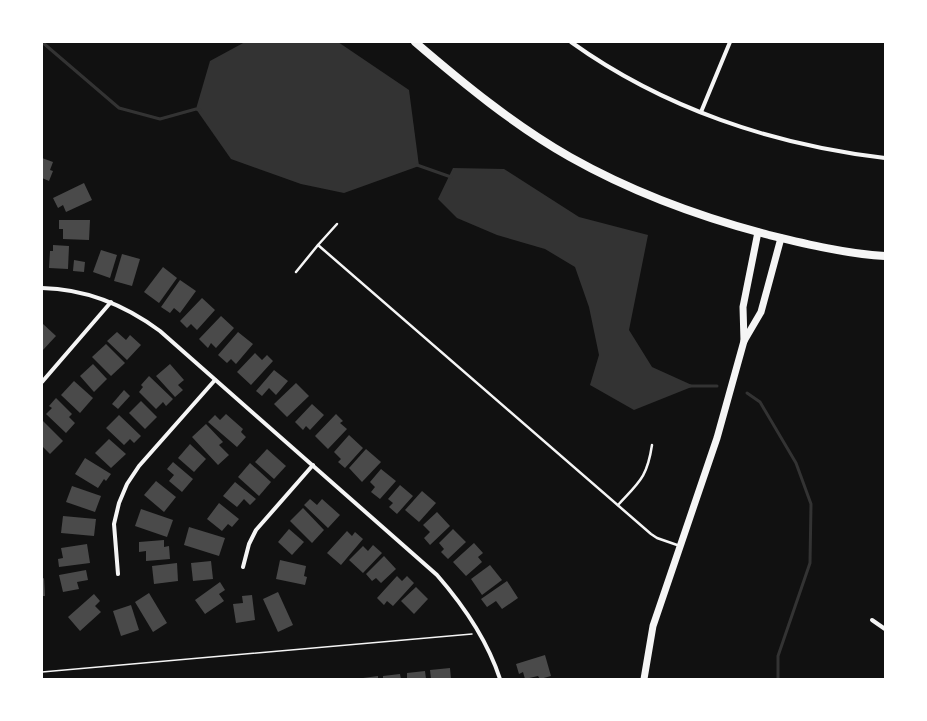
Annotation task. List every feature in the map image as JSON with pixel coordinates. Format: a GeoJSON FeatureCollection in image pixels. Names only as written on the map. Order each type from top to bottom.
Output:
{"type":"FeatureCollection","features":[{"type":"Feature","properties":{"kind":"main road"},"geometry":{"type":"LineString","coordinates":[[415,42],[504,114],[570,157],[644,194],[722,223],[781,238],[885,256]]}},
{"type":"Feature","properties":{"kind":"street"},"geometry":{"type":"LineString","coordinates":[[571,42],[634,81],[669,99],[733,125],[791,142],[842,152],[885,158]]}},
{"type":"Feature","properties":{"kind":"street"},"geometry":{"type":"LineString","coordinates":[[701,112],[730,42]]}},
{"type":"Feature","properties":{"kind":"street"},"geometry":{"type":"LineString","coordinates":[[744,342],[743,307],[758,232]]}},
{"type":"Feature","properties":{"kind":"street"},"geometry":{"type":"LineString","coordinates":[[644,679],[653,626],[717,438],[744,342],[761,312],[781,238]]}},
{"type":"Feature","properties":{"kind":"street"},"geometry":{"type":"LineString","coordinates":[[42,288],[69,290],[111,302],[144,320],[215,380],[437,575],[455,596],[480,633],[500,679]]}},
{"type":"Feature","properties":{"kind":"street"},"geometry":{"type":"LineString","coordinates":[[42,382],[111,302]]}},
{"type":"Feature","properties":{"kind":"street"},"geometry":{"type":"LineString","coordinates":[[118,574],[114,524],[119,503],[127,484],[139,466],[215,380]]}},
{"type":"Feature","properties":{"kind":"street"},"geometry":{"type":"LineString","coordinates":[[243,567],[249,544],[256,530],[313,465]]}},
{"type":"Feature","properties":{"kind":"street"},"geometry":{"type":"LineString","coordinates":[[872,620],[885,629]]}},
{"type":"Feature","properties":{"kind":"lane"},"geometry":{"type":"LineString","coordinates":[[296,272],[318,244],[337,224]]}},
{"type":"Feature","properties":{"kind":"lane"},"geometry":{"type":"LineString","coordinates":[[318,244],[656,538],[680,546]]}},
{"type":"Feature","properties":{"kind":"lane"},"geometry":{"type":"LineString","coordinates":[[618,505],[644,477],[649,465],[652,445]]}},
{"type":"Feature","properties":{"kind":"path"},"geometry":{"type":"LineString","coordinates":[[42,672],[480,633]]}},
{"type":"Feature","properties":{"kind":"shaded area"},"geometry":{"type":"Polygon","coordinates":[[[245,42],[338,42],[409,90],[419,166],[344,193],[301,184],[231,159],[196,109],[210,61],[245,42]]]}},
{"type":"Feature","properties":{"kind":"shaded area"},"geometry":{"type":"Polygon","coordinates":[[[453,168],[504,169],[579,217],[648,235],[629,330],[652,367],[694,386],[634,410],[590,385],[599,355],[589,307],[575,267],[545,249],[497,235],[457,218],[438,199],[453,168]]]}},
{"type":"Feature","properties":{"kind":"building"},"geometry":{"type":"Polygon","coordinates":[[[42,158],[53,162],[50,170],[53,171],[49,181],[42,178],[42,158]]]}},
{"type":"Feature","properties":{"kind":"building"},"geometry":{"type":"Polygon","coordinates":[[[84,183],[92,200],[66,212],[63,205],[58,208],[53,198],[84,183]]]}},
{"type":"Feature","properties":{"kind":"building"},"geometry":{"type":"Polygon","coordinates":[[[59,220],[90,220],[89,240],[63,239],[63,229],[59,229],[59,220]]]}},
{"type":"Feature","properties":{"kind":"building"},"geometry":{"type":"Polygon","coordinates":[[[53,245],[69,246],[68,269],[49,268],[50,251],[53,251],[53,245]]]}},
{"type":"Feature","properties":{"kind":"building"},"geometry":{"type":"Polygon","coordinates":[[[101,250],[117,255],[110,278],[93,272],[101,250]]]}},
{"type":"Feature","properties":{"kind":"building"},"geometry":{"type":"Polygon","coordinates":[[[122,254],[140,259],[132,286],[114,281],[122,254]]]}},
{"type":"Feature","properties":{"kind":"building"},"geometry":{"type":"Polygon","coordinates":[[[74,260],[85,262],[84,272],[73,271],[74,260]]]}},
{"type":"Feature","properties":{"kind":"building"},"geometry":{"type":"Polygon","coordinates":[[[163,267],[177,278],[159,303],[144,292],[163,267]]]}},
{"type":"Feature","properties":{"kind":"building"},"geometry":{"type":"Polygon","coordinates":[[[180,280],[196,291],[180,313],[174,308],[170,313],[161,307],[180,280]]]}},
{"type":"Feature","properties":{"kind":"building"},"geometry":{"type":"Polygon","coordinates":[[[202,298],[215,310],[197,330],[191,324],[187,328],[180,321],[202,298]]]}},
{"type":"Feature","properties":{"kind":"building"},"geometry":{"type":"Polygon","coordinates":[[[221,316],[234,328],[216,348],[211,343],[208,348],[199,339],[221,316]]]}},
{"type":"Feature","properties":{"kind":"building"},"geometry":{"type":"Polygon","coordinates":[[[42,323],[56,336],[42,351],[42,323]]]}},
{"type":"Feature","properties":{"kind":"building"},"geometry":{"type":"Polygon","coordinates":[[[117,332],[126,340],[130,335],[141,345],[127,360],[107,341],[117,332]]]}},
{"type":"Feature","properties":{"kind":"building"},"geometry":{"type":"Polygon","coordinates":[[[238,332],[253,344],[236,364],[231,359],[227,363],[218,355],[238,332]]]}},
{"type":"Feature","properties":{"kind":"building"},"geometry":{"type":"Polygon","coordinates":[[[106,344],[125,363],[111,376],[92,357],[106,344]]]}},
{"type":"Feature","properties":{"kind":"building"},"geometry":{"type":"Polygon","coordinates":[[[255,353],[262,360],[267,355],[273,361],[251,385],[237,372],[255,353]]]}},
{"type":"Feature","properties":{"kind":"building"},"geometry":{"type":"Polygon","coordinates":[[[93,364],[107,379],[94,392],[80,376],[93,364]]]}},
{"type":"Feature","properties":{"kind":"building"},"geometry":{"type":"Polygon","coordinates":[[[170,364],[184,380],[178,385],[183,390],[175,397],[156,376],[170,364]]]}},
{"type":"Feature","properties":{"kind":"building"},"geometry":{"type":"Polygon","coordinates":[[[274,370],[288,381],[276,395],[269,388],[262,396],[256,391],[274,370]]]}},
{"type":"Feature","properties":{"kind":"building"},"geometry":{"type":"Polygon","coordinates":[[[149,376],[173,399],[166,406],[163,402],[156,409],[139,392],[143,387],[141,385],[149,376]]]}},
{"type":"Feature","properties":{"kind":"building"},"geometry":{"type":"Polygon","coordinates":[[[74,381],[93,398],[80,413],[61,395],[74,381]]]}},
{"type":"Feature","properties":{"kind":"building"},"geometry":{"type":"Polygon","coordinates":[[[296,383],[309,396],[287,417],[274,404],[296,383]]]}},
{"type":"Feature","properties":{"kind":"building"},"geometry":{"type":"Polygon","coordinates":[[[124,390],[130,396],[118,409],[112,404],[124,390]]]}},
{"type":"Feature","properties":{"kind":"building"},"geometry":{"type":"Polygon","coordinates":[[[56,398],[72,414],[69,417],[75,423],[66,433],[46,414],[52,408],[49,406],[56,398]]]}},
{"type":"Feature","properties":{"kind":"building"},"geometry":{"type":"Polygon","coordinates":[[[141,401],[157,417],[145,429],[129,413],[141,401]]]}},
{"type":"Feature","properties":{"kind":"building"},"geometry":{"type":"Polygon","coordinates":[[[312,404],[324,415],[310,430],[306,426],[303,430],[295,422],[312,404]]]}},
{"type":"Feature","properties":{"kind":"building"},"geometry":{"type":"Polygon","coordinates":[[[226,414],[243,429],[241,432],[246,437],[237,447],[208,422],[215,415],[220,420],[226,414]]]}},
{"type":"Feature","properties":{"kind":"building"},"geometry":{"type":"Polygon","coordinates":[[[336,414],[343,421],[340,423],[347,429],[328,449],[315,436],[336,414]]]}},
{"type":"Feature","properties":{"kind":"building"},"geometry":{"type":"Polygon","coordinates":[[[119,415],[141,436],[134,443],[130,439],[124,445],[106,428],[119,415]]]}},
{"type":"Feature","properties":{"kind":"building"},"geometry":{"type":"Polygon","coordinates":[[[42,420],[63,441],[50,454],[42,446],[42,420]]]}},
{"type":"Feature","properties":{"kind":"building"},"geometry":{"type":"Polygon","coordinates":[[[206,424],[223,442],[219,445],[229,455],[218,465],[192,437],[206,424]]]}},
{"type":"Feature","properties":{"kind":"building"},"geometry":{"type":"Polygon","coordinates":[[[349,435],[363,448],[345,468],[338,462],[341,459],[334,452],[349,435]]]}},
{"type":"Feature","properties":{"kind":"building"},"geometry":{"type":"Polygon","coordinates":[[[109,439],[126,454],[111,468],[95,453],[109,439]]]}},
{"type":"Feature","properties":{"kind":"building"},"geometry":{"type":"Polygon","coordinates":[[[190,444],[206,459],[194,472],[178,458],[190,444]]]}},
{"type":"Feature","properties":{"kind":"building"},"geometry":{"type":"Polygon","coordinates":[[[267,449],[286,466],[274,479],[255,462],[267,449]]]}},
{"type":"Feature","properties":{"kind":"building"},"geometry":{"type":"Polygon","coordinates":[[[366,449],[381,462],[362,482],[349,468],[366,449]]]}},
{"type":"Feature","properties":{"kind":"building"},"geometry":{"type":"Polygon","coordinates":[[[85,458],[111,474],[106,481],[104,479],[98,488],[75,474],[85,458]]]}},
{"type":"Feature","properties":{"kind":"building"},"geometry":{"type":"Polygon","coordinates":[[[173,462],[193,479],[182,492],[169,481],[174,475],[167,469],[173,462]]]}},
{"type":"Feature","properties":{"kind":"building"},"geometry":{"type":"Polygon","coordinates":[[[250,463],[271,482],[259,496],[238,477],[250,463]]]}},
{"type":"Feature","properties":{"kind":"building"},"geometry":{"type":"Polygon","coordinates":[[[381,469],[396,481],[380,499],[371,492],[375,487],[370,482],[381,469]]]}},
{"type":"Feature","properties":{"kind":"building"},"geometry":{"type":"Polygon","coordinates":[[[156,481],[176,497],[164,512],[144,495],[156,481]]]}},
{"type":"Feature","properties":{"kind":"building"},"geometry":{"type":"Polygon","coordinates":[[[235,482],[256,499],[250,505],[244,499],[237,507],[223,496],[235,482]]]}},
{"type":"Feature","properties":{"kind":"building"},"geometry":{"type":"Polygon","coordinates":[[[400,485],[413,496],[397,514],[389,507],[393,503],[388,499],[400,485]]]}},
{"type":"Feature","properties":{"kind":"building"},"geometry":{"type":"Polygon","coordinates":[[[72,486],[101,496],[95,512],[66,502],[72,486]]]}},
{"type":"Feature","properties":{"kind":"building"},"geometry":{"type":"Polygon","coordinates":[[[422,491],[436,503],[419,522],[405,510],[422,491]]]}},
{"type":"Feature","properties":{"kind":"building"},"geometry":{"type":"Polygon","coordinates":[[[310,499],[317,505],[322,499],[340,515],[328,528],[304,505],[310,499]]]}},
{"type":"Feature","properties":{"kind":"building"},"geometry":{"type":"Polygon","coordinates":[[[219,503],[239,519],[232,527],[228,524],[222,531],[207,519],[219,503]]]}},
{"type":"Feature","properties":{"kind":"building"},"geometry":{"type":"Polygon","coordinates":[[[303,508],[324,530],[312,543],[290,521],[303,508]]]}},
{"type":"Feature","properties":{"kind":"building"},"geometry":{"type":"Polygon","coordinates":[[[141,509],[173,520],[167,537],[135,526],[141,509]]]}},
{"type":"Feature","properties":{"kind":"building"},"geometry":{"type":"Polygon","coordinates":[[[437,512],[450,526],[430,545],[424,538],[430,532],[423,525],[437,512]]]}},
{"type":"Feature","properties":{"kind":"building"},"geometry":{"type":"Polygon","coordinates":[[[63,516],[96,519],[94,536],[61,533],[63,516]]]}},
{"type":"Feature","properties":{"kind":"building"},"geometry":{"type":"Polygon","coordinates":[[[189,527],[225,538],[219,556],[184,545],[189,527]]]}},
{"type":"Feature","properties":{"kind":"building"},"geometry":{"type":"Polygon","coordinates":[[[289,529],[304,542],[292,555],[278,542],[289,529]]]}},
{"type":"Feature","properties":{"kind":"building"},"geometry":{"type":"Polygon","coordinates":[[[453,529],[466,542],[448,559],[441,552],[444,549],[439,543],[453,529]]]}},
{"type":"Feature","properties":{"kind":"building"},"geometry":{"type":"Polygon","coordinates":[[[347,531],[352,536],[355,532],[363,539],[341,565],[327,553],[347,531]]]}},
{"type":"Feature","properties":{"kind":"building"},"geometry":{"type":"Polygon","coordinates":[[[164,540],[164,547],[169,546],[170,559],[146,561],[146,551],[139,552],[139,542],[164,540]]]}},
{"type":"Feature","properties":{"kind":"building"},"geometry":{"type":"Polygon","coordinates":[[[474,543],[483,553],[478,557],[482,562],[466,576],[453,562],[474,543]]]}},
{"type":"Feature","properties":{"kind":"building"},"geometry":{"type":"Polygon","coordinates":[[[87,544],[90,563],[59,567],[58,559],[63,558],[61,548],[87,544]]]}},
{"type":"Feature","properties":{"kind":"building"},"geometry":{"type":"Polygon","coordinates":[[[373,545],[382,553],[363,573],[349,560],[363,546],[368,551],[373,545]]]}},
{"type":"Feature","properties":{"kind":"building"},"geometry":{"type":"Polygon","coordinates":[[[384,556],[396,569],[381,583],[376,578],[372,581],[366,574],[384,556]]]}},
{"type":"Feature","properties":{"kind":"building"},"geometry":{"type":"Polygon","coordinates":[[[280,560],[306,566],[304,576],[307,577],[305,585],[276,579],[280,560]]]}},
{"type":"Feature","properties":{"kind":"building"},"geometry":{"type":"Polygon","coordinates":[[[211,561],[213,579],[193,581],[191,563],[211,561]]]}},
{"type":"Feature","properties":{"kind":"building"},"geometry":{"type":"Polygon","coordinates":[[[177,563],[178,581],[154,584],[152,566],[177,563]]]}},
{"type":"Feature","properties":{"kind":"building"},"geometry":{"type":"Polygon","coordinates":[[[490,565],[502,580],[482,595],[471,579],[490,565]]]}},
{"type":"Feature","properties":{"kind":"building"},"geometry":{"type":"Polygon","coordinates":[[[86,570],[88,580],[77,582],[79,589],[63,592],[59,575],[86,570]]]}},
{"type":"Feature","properties":{"kind":"building"},"geometry":{"type":"Polygon","coordinates":[[[397,576],[402,581],[407,576],[414,583],[393,606],[387,601],[384,605],[377,598],[397,576]]]}},
{"type":"Feature","properties":{"kind":"building"},"geometry":{"type":"Polygon","coordinates":[[[44,578],[45,596],[42,596],[42,579],[44,578]]]}},
{"type":"Feature","properties":{"kind":"building"},"geometry":{"type":"Polygon","coordinates":[[[507,581],[518,598],[502,609],[496,601],[487,607],[481,599],[507,581]]]}},
{"type":"Feature","properties":{"kind":"building"},"geometry":{"type":"Polygon","coordinates":[[[220,582],[225,590],[219,594],[224,601],[205,614],[195,600],[220,582]]]}},
{"type":"Feature","properties":{"kind":"building"},"geometry":{"type":"Polygon","coordinates":[[[416,587],[428,599],[414,614],[401,601],[416,587]]]}},
{"type":"Feature","properties":{"kind":"building"},"geometry":{"type":"Polygon","coordinates":[[[278,592],[293,625],[278,632],[263,599],[278,592]]]}},
{"type":"Feature","properties":{"kind":"building"},"geometry":{"type":"Polygon","coordinates":[[[149,593],[167,623],[153,632],[135,602],[149,593]]]}},
{"type":"Feature","properties":{"kind":"building"},"geometry":{"type":"Polygon","coordinates":[[[94,594],[100,601],[95,606],[101,612],[80,631],[68,617],[94,594]]]}},
{"type":"Feature","properties":{"kind":"building"},"geometry":{"type":"Polygon","coordinates":[[[252,595],[255,620],[236,623],[233,604],[243,603],[242,596],[252,595]]]}},
{"type":"Feature","properties":{"kind":"building"},"geometry":{"type":"Polygon","coordinates":[[[131,605],[139,630],[121,636],[113,611],[131,605]]]}},
{"type":"Feature","properties":{"kind":"building"},"geometry":{"type":"Polygon","coordinates":[[[545,655],[551,676],[540,679],[538,676],[525,679],[523,672],[519,674],[516,664],[545,655]]]}},
{"type":"Feature","properties":{"kind":"building"},"geometry":{"type":"Polygon","coordinates":[[[450,668],[451,679],[431,679],[430,670],[450,668]]]}},
{"type":"Feature","properties":{"kind":"building"},"geometry":{"type":"Polygon","coordinates":[[[425,671],[426,679],[407,679],[407,673],[425,671]]]}},
{"type":"Feature","properties":{"kind":"building"},"geometry":{"type":"Polygon","coordinates":[[[400,674],[401,679],[383,679],[383,676],[400,674]]]}},
{"type":"Feature","properties":{"kind":"building"},"geometry":{"type":"Polygon","coordinates":[[[378,676],[378,679],[363,679],[363,678],[378,676]]]}},
{"type":"Feature","properties":{"kind":"waterway"},"geometry":{"type":"LineString","coordinates":[[42,42],[119,108],[160,119],[196,109],[200,110]]}},
{"type":"Feature","properties":{"kind":"waterway"},"geometry":{"type":"LineString","coordinates":[[417,165],[451,177]]}},
{"type":"Feature","properties":{"kind":"waterway"},"geometry":{"type":"LineString","coordinates":[[690,386],[717,386]]}},
{"type":"Feature","properties":{"kind":"waterway"},"geometry":{"type":"LineString","coordinates":[[747,393],[760,402],[796,463],[811,504],[810,563],[778,656],[778,679]]}}]}
